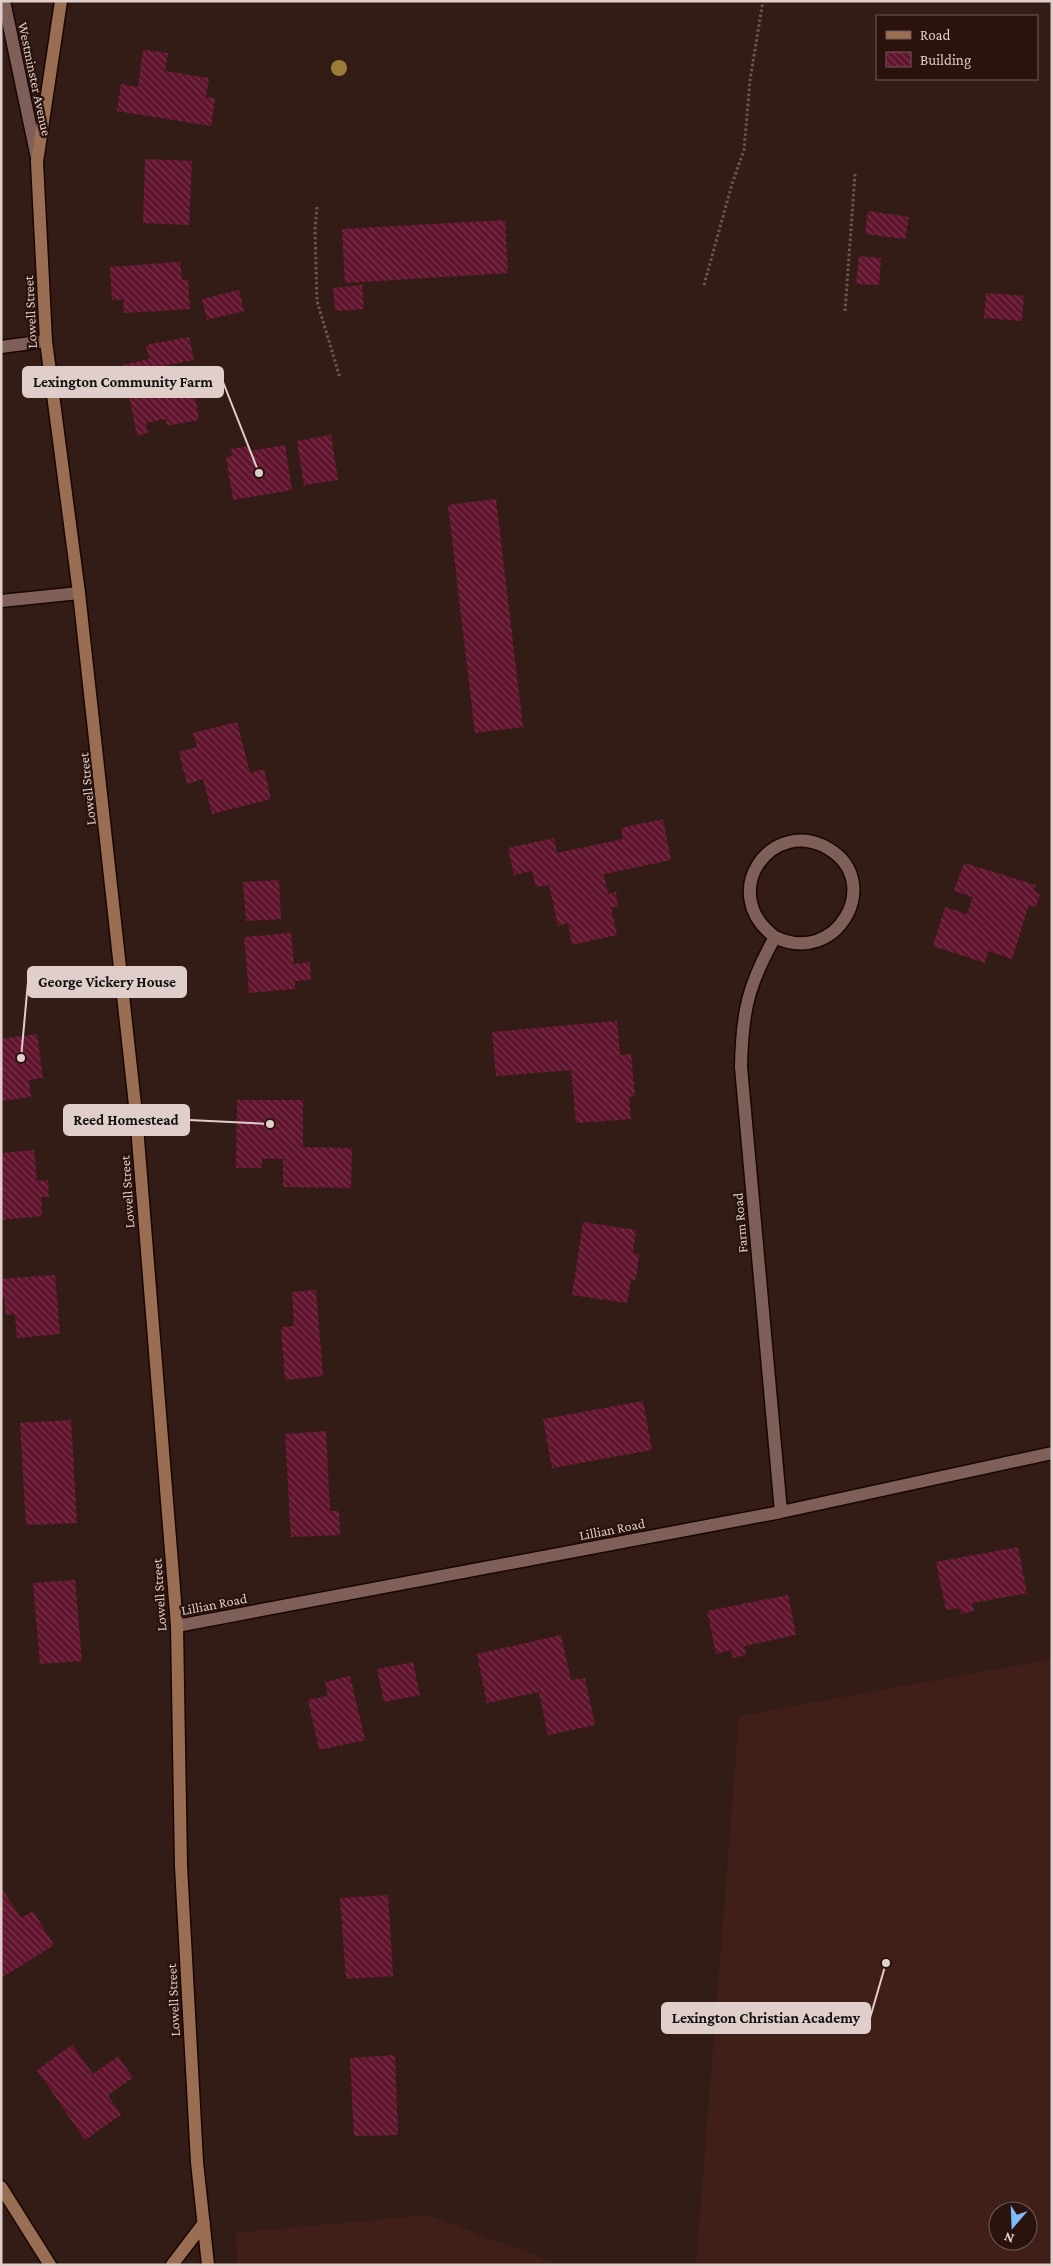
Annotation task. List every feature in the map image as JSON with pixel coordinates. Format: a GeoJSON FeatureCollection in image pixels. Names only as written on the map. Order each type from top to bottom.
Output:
{"type":"FeatureCollection","features":[{"type":"Feature","properties":{"kind":"main road","name":"Lowell Street"},"geometry":{"type":"LineString","coordinates":[[61,1],[38,162],[46,341],[79,593],[136,1114],[177,1626],[181,1866],[197,2162],[208,2265]]}},
{"type":"Feature","properties":{"kind":"main road"},"geometry":{"type":"LineString","coordinates":[[1,2187],[50,2265]]}},
{"type":"Feature","properties":{"kind":"main road"},"geometry":{"type":"LineString","coordinates":[[172,2265],[204,2223]]}},
{"type":"Feature","properties":{"kind":"street","name":"Westminster Avenue"},"geometry":{"type":"LineString","coordinates":[[4,1],[38,162]]}},
{"type":"Feature","properties":{"kind":"street"},"geometry":{"type":"LineString","coordinates":[[1,347],[46,341]]}},
{"type":"Feature","properties":{"kind":"street"},"geometry":{"type":"LineString","coordinates":[[1,601],[79,593]]}},
{"type":"Feature","properties":{"kind":"street"},"geometry":{"type":"LineString","coordinates":[[808,842],[829,849],[844,864],[852,884],[851,905],[842,924],[826,938],[806,944],[795,944],[775,937],[758,922],[751,908],[749,891],[754,870],[768,853],[787,843],[808,842]]}},
{"type":"Feature","properties":{"kind":"street","name":"Farm Road"},"geometry":{"type":"LineString","coordinates":[[775,937],[764,957],[746,1002],[742,1040],[742,1067],[781,1512]]}},
{"type":"Feature","properties":{"kind":"street","name":"Lillian Road"},"geometry":{"type":"LineString","coordinates":[[177,1626],[781,1512],[1052,1453]]}},
{"type":"Feature","properties":{"kind":"path"},"geometry":{"type":"LineString","coordinates":[[704,285],[744,150],[750,80],[764,1]]}},
{"type":"Feature","properties":{"kind":"path"},"geometry":{"type":"LineString","coordinates":[[845,311],[855,174]]}},
{"type":"Feature","properties":{"kind":"path"},"geometry":{"type":"LineString","coordinates":[[317,206],[315,230],[317,301],[340,378]]}},
{"type":"Feature","properties":{"kind":"shaded area"},"geometry":{"type":"Polygon","coordinates":[[[1052,1659],[1052,2265],[696,2265],[739,1716],[1052,1659]]]}},
{"type":"Feature","properties":{"kind":"shaded area"},"geometry":{"type":"Polygon","coordinates":[[[428,2215],[560,2265],[237,2265],[236,2233],[428,2215]]]}},
{"type":"Feature","properties":{"kind":"building"},"geometry":{"type":"Polygon","coordinates":[[[143,50],[168,53],[165,71],[209,78],[206,97],[215,98],[211,126],[117,111],[121,84],[138,87],[143,50]]]}},
{"type":"Feature","properties":{"kind":"building"},"geometry":{"type":"Polygon","coordinates":[[[145,159],[192,161],[189,225],[143,223],[145,159]]]}},
{"type":"Feature","properties":{"kind":"building"},"geometry":{"type":"Polygon","coordinates":[[[868,211],[909,217],[905,239],[865,234],[868,211]]]}},
{"type":"Feature","properties":{"kind":"building"},"geometry":{"type":"Polygon","coordinates":[[[505,220],[508,273],[345,283],[342,229],[505,220]]]}},
{"type":"Feature","properties":{"kind":"building"},"geometry":{"type":"Polygon","coordinates":[[[859,256],[881,258],[879,285],[856,284],[859,256]]]}},
{"type":"Feature","properties":{"kind":"building"},"geometry":{"type":"Polygon","coordinates":[[[180,262],[182,280],[188,279],[190,309],[124,313],[123,299],[112,300],[110,267],[180,262]]]}},
{"type":"Feature","properties":{"kind":"building"},"geometry":{"type":"Polygon","coordinates":[[[362,285],[364,309],[335,311],[333,288],[362,285]]]}},
{"type":"Feature","properties":{"kind":"building"},"geometry":{"type":"Polygon","coordinates":[[[239,290],[244,311],[207,320],[202,299],[239,290]]]}},
{"type":"Feature","properties":{"kind":"building"},"geometry":{"type":"Polygon","coordinates":[[[986,293],[1024,296],[1022,321],[984,318],[986,293]]]}},
{"type":"Feature","properties":{"kind":"building"},"geometry":{"type":"Polygon","coordinates":[[[189,337],[194,360],[157,367],[163,396],[194,390],[199,420],[167,426],[166,419],[146,423],[148,433],[137,436],[123,365],[149,359],[146,345],[189,337]]]}},
{"type":"Feature","properties":{"kind":"building"},"geometry":{"type":"Polygon","coordinates":[[[331,435],[338,480],[304,485],[297,441],[331,435]]]}},
{"type":"Feature","properties":{"kind":"building"},"geometry":{"type":"Polygon","coordinates":[[[285,445],[292,490],[233,500],[226,457],[232,456],[231,449],[249,446],[249,451],[285,445]]]}},
{"type":"Feature","properties":{"kind":"building"},"geometry":{"type":"Polygon","coordinates":[[[496,499],[523,727],[475,733],[448,505],[496,499]]]}},
{"type":"Feature","properties":{"kind":"building"},"geometry":{"type":"Polygon","coordinates":[[[237,722],[250,773],[264,769],[271,799],[212,814],[203,779],[187,784],[179,752],[197,747],[193,733],[237,722]]]}},
{"type":"Feature","properties":{"kind":"building"},"geometry":{"type":"Polygon","coordinates":[[[663,819],[671,860],[604,874],[608,894],[616,892],[618,906],[611,908],[617,935],[572,945],[568,923],[558,926],[549,885],[536,887],[532,871],[514,875],[508,848],[554,838],[557,853],[623,839],[621,828],[663,819]]]}},
{"type":"Feature","properties":{"kind":"building"},"geometry":{"type":"Polygon","coordinates":[[[964,863],[1036,885],[1034,891],[1040,894],[1036,907],[1029,905],[1012,959],[988,951],[985,963],[933,946],[945,907],[967,914],[973,897],[954,891],[964,863]]]}},
{"type":"Feature","properties":{"kind":"building"},"geometry":{"type":"Polygon","coordinates":[[[279,880],[281,919],[246,921],[243,882],[279,880]]]}},
{"type":"Feature","properties":{"kind":"building"},"geometry":{"type":"Polygon","coordinates":[[[291,933],[294,964],[310,962],[311,980],[295,981],[295,989],[249,993],[244,937],[291,933]]]}},
{"type":"Feature","properties":{"kind":"building"},"geometry":{"type":"Polygon","coordinates":[[[617,1021],[620,1055],[631,1054],[635,1096],[629,1097],[631,1119],[576,1123],[571,1070],[496,1076],[492,1032],[617,1021]]]}},
{"type":"Feature","properties":{"kind":"building"},"geometry":{"type":"Polygon","coordinates":[[[37,1034],[43,1078],[29,1080],[31,1097],[1,1101],[1,1039],[37,1034]]]}},
{"type":"Feature","properties":{"kind":"building"},"geometry":{"type":"Polygon","coordinates":[[[237,1100],[303,1100],[303,1147],[352,1148],[351,1188],[283,1187],[283,1159],[262,1159],[262,1168],[236,1168],[237,1100]]]}},
{"type":"Feature","properties":{"kind":"building"},"geometry":{"type":"Polygon","coordinates":[[[34,1150],[37,1181],[48,1180],[49,1197],[41,1197],[42,1216],[1,1220],[2,1153],[34,1150]]]}},
{"type":"Feature","properties":{"kind":"building"},"geometry":{"type":"Polygon","coordinates":[[[583,1222],[636,1230],[633,1253],[639,1254],[636,1280],[631,1279],[627,1303],[572,1295],[583,1222]]]}},
{"type":"Feature","properties":{"kind":"building"},"geometry":{"type":"Polygon","coordinates":[[[55,1275],[60,1334],[17,1338],[15,1314],[6,1315],[4,1298],[1,1299],[1,1279],[55,1275]]]}},
{"type":"Feature","properties":{"kind":"building"},"geometry":{"type":"Polygon","coordinates":[[[316,1290],[323,1376],[285,1380],[281,1327],[294,1326],[292,1292],[316,1290]]]}},
{"type":"Feature","properties":{"kind":"building"},"geometry":{"type":"Polygon","coordinates":[[[643,1401],[652,1450],[552,1468],[543,1419],[643,1401]]]}},
{"type":"Feature","properties":{"kind":"building"},"geometry":{"type":"Polygon","coordinates":[[[71,1420],[77,1523],[26,1525],[20,1423],[71,1420]]]}},
{"type":"Feature","properties":{"kind":"building"},"geometry":{"type":"Polygon","coordinates":[[[326,1431],[330,1511],[339,1511],[340,1535],[291,1537],[285,1434],[326,1431]]]}},
{"type":"Feature","properties":{"kind":"building"},"geometry":{"type":"Polygon","coordinates":[[[1018,1547],[1027,1593],[972,1603],[974,1611],[961,1614],[960,1608],[946,1610],[936,1562],[1018,1547]]]}},
{"type":"Feature","properties":{"kind":"building"},"geometry":{"type":"Polygon","coordinates":[[[75,1580],[82,1661],[40,1664],[33,1583],[75,1580]]]}},
{"type":"Feature","properties":{"kind":"building"},"geometry":{"type":"Polygon","coordinates":[[[788,1595],[796,1635],[744,1646],[746,1655],[733,1658],[731,1650],[716,1654],[707,1611],[788,1595]]]}},
{"type":"Feature","properties":{"kind":"building"},"geometry":{"type":"Polygon","coordinates":[[[561,1635],[571,1680],[585,1678],[595,1725],[548,1735],[539,1692],[487,1703],[477,1654],[561,1635]]]}},
{"type":"Feature","properties":{"kind":"building"},"geometry":{"type":"Polygon","coordinates":[[[413,1662],[420,1695],[384,1702],[377,1669],[413,1662]]]}},
{"type":"Feature","properties":{"kind":"building"},"geometry":{"type":"Polygon","coordinates":[[[350,1676],[365,1740],[319,1750],[308,1700],[328,1696],[325,1682],[350,1676]]]}},
{"type":"Feature","properties":{"kind":"building"},"geometry":{"type":"Polygon","coordinates":[[[1,1887],[21,1918],[33,1911],[54,1945],[1,1978],[1,1887]]]}},
{"type":"Feature","properties":{"kind":"building"},"geometry":{"type":"Polygon","coordinates":[[[388,1895],[393,1976],[346,1979],[340,1898],[388,1895]]]}},
{"type":"Feature","properties":{"kind":"building"},"geometry":{"type":"Polygon","coordinates":[[[72,2045],[93,2074],[118,2056],[133,2078],[108,2095],[121,2115],[85,2140],[37,2070],[72,2045]]]}},
{"type":"Feature","properties":{"kind":"building"},"geometry":{"type":"Polygon","coordinates":[[[395,2055],[398,2135],[354,2136],[350,2058],[395,2055]]]}},
{"type":"Feature","properties":{"kind":"place","name":"Lexington Community Farm"},"geometry":{"type":"Point","coordinates":[259,473]}},
{"type":"Feature","properties":{"kind":"place","name":"George Vickery House"},"geometry":{"type":"Point","coordinates":[21,1058]}},
{"type":"Feature","properties":{"kind":"place","name":"Reed Homestead"},"geometry":{"type":"Point","coordinates":[270,1124]}},
{"type":"Feature","properties":{"kind":"place","name":"Lexington Christian Academy"},"geometry":{"type":"Point","coordinates":[886,1963]}}]}
